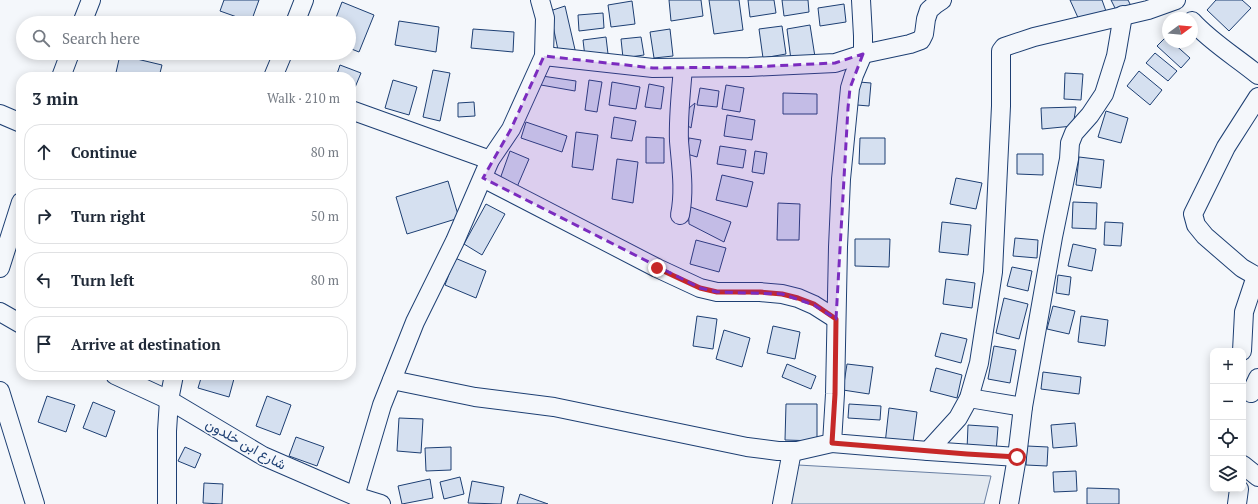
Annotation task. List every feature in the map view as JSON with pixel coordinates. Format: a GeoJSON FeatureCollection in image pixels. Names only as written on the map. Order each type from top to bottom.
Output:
{"type":"FeatureCollection","features":[{"type":"Feature","properties":{"kind":"street"},"geometry":{"type":"LineString","coordinates":[[85,16],[91,0]]}},
{"type":"Feature","properties":{"kind":"street"},"geometry":{"type":"LineString","coordinates":[[298,16],[304,0]]}},
{"type":"Feature","properties":{"kind":"street"},"geometry":{"type":"LineString","coordinates":[[355,496],[382,405],[415,322],[455,241],[490,160],[511,129],[544,56],[545,18],[540,0]]}},
{"type":"Feature","properties":{"kind":"street"},"geometry":{"type":"LineString","coordinates":[[832,443],[835,394],[841,179],[850,88],[863,54],[861,0]]}},
{"type":"Feature","properties":{"kind":"street"},"geometry":{"type":"LineString","coordinates":[[544,56],[653,68],[749,68],[835,63],[863,54],[910,44],[921,40],[924,34],[929,10],[942,0]]}},
{"type":"Feature","properties":{"kind":"street"},"geometry":{"type":"LineString","coordinates":[[928,451],[958,418],[969,398],[979,363],[993,272],[1002,106],[1001,51],[1004,47],[1034,37],[1148,10],[1175,0],[1184,12]]}},
{"type":"Feature","properties":{"kind":"street"},"geometry":{"type":"LineString","coordinates":[[1009,504],[1017,457],[1023,407],[1053,237],[1069,159],[1070,143],[1074,133],[1090,115],[1104,94],[1116,56],[1123,15]]}},
{"type":"Feature","properties":{"kind":"street"},"geometry":{"type":"LineString","coordinates":[[1198,29],[1258,75]]}},
{"type":"Feature","properties":{"kind":"street"},"geometry":{"type":"LineString","coordinates":[[63,72],[67,60]]}},
{"type":"Feature","properties":{"kind":"street"},"geometry":{"type":"LineString","coordinates":[[275,72],[280,60]]}},
{"type":"Feature","properties":{"kind":"street"},"geometry":{"type":"LineString","coordinates":[[680,215],[683,202],[679,140],[683,68]]}},
{"type":"Feature","properties":{"kind":"street"},"geometry":{"type":"LineString","coordinates":[[1242,348],[1244,312],[1257,277],[1242,268],[1205,236],[1196,225],[1193,214],[1226,147],[1258,97]]}},
{"type":"Feature","properties":{"kind":"street"},"geometry":{"type":"LineString","coordinates":[[356,112],[490,160]]}},
{"type":"Feature","properties":{"kind":"street"},"geometry":{"type":"LineString","coordinates":[[0,114],[16,121]]}},
{"type":"Feature","properties":{"kind":"street"},"geometry":{"type":"LineString","coordinates":[[483,178],[650,265],[700,288],[717,292],[760,292],[793,297],[814,304],[836,319]]}},
{"type":"Feature","properties":{"kind":"street"},"geometry":{"type":"LineString","coordinates":[[0,268],[16,218]]}},
{"type":"Feature","properties":{"kind":"street"},"geometry":{"type":"LineString","coordinates":[[0,312],[16,321]]}},
{"type":"Feature","properties":{"kind":"street","name":"شارع ابن خلدون"},"geometry":{"type":"LineString","coordinates":[[126,380],[169,400],[263,456],[355,496],[381,504]]}},
{"type":"Feature","properties":{"kind":"street"},"geometry":{"type":"LineString","coordinates":[[167,504],[169,400],[173,380]]}},
{"type":"Feature","properties":{"kind":"street"},"geometry":{"type":"LineString","coordinates":[[392,380],[475,397],[554,407],[747,447],[778,451],[797,451],[832,443],[1017,457]]}},
{"type":"Feature","properties":{"kind":"street"},"geometry":{"type":"LineString","coordinates":[[0,391],[35,504]]}},
{"type":"Feature","properties":{"kind":"street"},"geometry":{"type":"LineString","coordinates":[[969,398],[1023,407]]}},
{"type":"Feature","properties":{"kind":"street"},"geometry":{"type":"LineString","coordinates":[[782,504],[792,451]]}},
{"type":"Feature","properties":{"kind":"street"},"geometry":{"type":"LineString","coordinates":[[1246,467],[1258,477]]}},
{"type":"Feature","properties":{"kind":"street"},"geometry":{"type":"LineString","coordinates":[[1237,504],[1239,492]]}},
{"type":"Feature","properties":{"kind":"highlighted area"},"geometry":{"type":"Polygon","coordinates":[[[863,54],[850,88],[836,319],[814,305],[782,294],[717,292],[700,288],[483,178],[511,129],[544,56],[653,68],[749,67],[835,63],[863,54]]]}},
{"type":"Feature","properties":{"kind":"shaded area"},"geometry":{"type":"Polygon","coordinates":[[[798,465],[991,476],[984,504],[787,504],[798,465]]]}},
{"type":"Feature","properties":{"kind":"building"},"geometry":{"type":"Polygon","coordinates":[[[224,0],[259,0],[253,16],[234,16],[220,11],[224,0]]]}},
{"type":"Feature","properties":{"kind":"building"},"geometry":{"type":"Polygon","coordinates":[[[669,0],[701,0],[703,16],[671,21],[669,0]]]}},
{"type":"Feature","properties":{"kind":"building"},"geometry":{"type":"Polygon","coordinates":[[[709,0],[739,0],[743,30],[714,34],[709,0]]]}},
{"type":"Feature","properties":{"kind":"building"},"geometry":{"type":"Polygon","coordinates":[[[748,0],[774,0],[776,13],[750,17],[748,0]]]}},
{"type":"Feature","properties":{"kind":"building"},"geometry":{"type":"Polygon","coordinates":[[[782,0],[808,0],[809,12],[784,16],[782,0]]]}},
{"type":"Feature","properties":{"kind":"building"},"geometry":{"type":"Polygon","coordinates":[[[1070,0],[1102,0],[1107,14],[1080,22],[1070,0]]]}},
{"type":"Feature","properties":{"kind":"building"},"geometry":{"type":"Polygon","coordinates":[[[1111,0],[1128,0],[1131,6],[1118,14],[1111,0]]]}},
{"type":"Feature","properties":{"kind":"building"},"geometry":{"type":"Polygon","coordinates":[[[1216,0],[1242,0],[1251,8],[1229,31],[1207,10],[1216,0]]]}},
{"type":"Feature","properties":{"kind":"building"},"geometry":{"type":"Polygon","coordinates":[[[632,1],[635,24],[611,27],[608,5],[632,1]]]}},
{"type":"Feature","properties":{"kind":"building"},"geometry":{"type":"Polygon","coordinates":[[[342,2],[374,15],[359,52],[356,51],[356,16],[337,16],[342,2]]]}},
{"type":"Feature","properties":{"kind":"building"},"geometry":{"type":"Polygon","coordinates":[[[844,4],[846,22],[820,26],[818,8],[844,4]]]}},
{"type":"Feature","properties":{"kind":"building"},"geometry":{"type":"Polygon","coordinates":[[[565,6],[576,54],[559,55],[550,11],[565,6]]]}},
{"type":"Feature","properties":{"kind":"building"},"geometry":{"type":"Polygon","coordinates":[[[603,13],[604,28],[579,31],[578,15],[603,13]]]}},
{"type":"Feature","properties":{"kind":"building"},"geometry":{"type":"Polygon","coordinates":[[[399,21],[439,27],[436,52],[395,45],[399,21]]]}},
{"type":"Feature","properties":{"kind":"building"},"geometry":{"type":"Polygon","coordinates":[[[810,25],[815,57],[791,60],[787,29],[810,25]]]}},
{"type":"Feature","properties":{"kind":"building"},"geometry":{"type":"Polygon","coordinates":[[[782,26],[786,54],[763,58],[759,29],[782,26]]]}},
{"type":"Feature","properties":{"kind":"building"},"geometry":{"type":"Polygon","coordinates":[[[473,29],[514,32],[513,52],[471,48],[473,29]]]}},
{"type":"Feature","properties":{"kind":"building"},"geometry":{"type":"Polygon","coordinates":[[[670,29],[673,56],[654,58],[650,32],[670,29]]]}},
{"type":"Feature","properties":{"kind":"building"},"geometry":{"type":"Polygon","coordinates":[[[606,37],[608,54],[585,57],[583,40],[606,37]]]}},
{"type":"Feature","properties":{"kind":"building"},"geometry":{"type":"Polygon","coordinates":[[[641,37],[644,55],[623,58],[621,39],[641,37]]]}},
{"type":"Feature","properties":{"kind":"building"},"geometry":{"type":"Polygon","coordinates":[[[1162,41],[1162,48],[1179,48],[1190,58],[1181,68],[1157,46],[1162,41]]]}},
{"type":"Feature","properties":{"kind":"building"},"geometry":{"type":"Polygon","coordinates":[[[1155,53],[1177,71],[1168,81],[1146,63],[1155,53]]]}},
{"type":"Feature","properties":{"kind":"building"},"geometry":{"type":"Polygon","coordinates":[[[119,60],[141,60],[162,65],[160,72],[116,72],[119,60]]]}},
{"type":"Feature","properties":{"kind":"building"},"geometry":{"type":"Polygon","coordinates":[[[340,65],[361,73],[356,85],[356,72],[338,72],[340,65]]]}},
{"type":"Feature","properties":{"kind":"building"},"geometry":{"type":"Polygon","coordinates":[[[433,70],[450,73],[440,121],[423,117],[433,70]]]}},
{"type":"Feature","properties":{"kind":"building"},"geometry":{"type":"Polygon","coordinates":[[[1139,71],[1162,90],[1150,105],[1127,86],[1139,71]]]}},
{"type":"Feature","properties":{"kind":"building"},"geometry":{"type":"Polygon","coordinates":[[[1065,73],[1083,74],[1081,100],[1064,99],[1065,73]]]}},
{"type":"Feature","properties":{"kind":"building"},"geometry":{"type":"Polygon","coordinates":[[[542,76],[576,81],[575,91],[541,85],[542,76]]]}},
{"type":"Feature","properties":{"kind":"building"},"geometry":{"type":"Polygon","coordinates":[[[393,80],[417,87],[409,115],[385,108],[393,80]]]}},
{"type":"Feature","properties":{"kind":"building"},"geometry":{"type":"Polygon","coordinates":[[[589,80],[602,82],[597,112],[585,110],[589,80]]]}},
{"type":"Feature","properties":{"kind":"building"},"geometry":{"type":"Polygon","coordinates":[[[612,82],[640,87],[636,109],[609,105],[612,82]]]}},
{"type":"Feature","properties":{"kind":"building"},"geometry":{"type":"Polygon","coordinates":[[[859,82],[871,83],[869,106],[857,105],[859,82]]]}},
{"type":"Feature","properties":{"kind":"building"},"geometry":{"type":"Polygon","coordinates":[[[649,84],[664,87],[661,109],[645,107],[649,84]]]}},
{"type":"Feature","properties":{"kind":"building"},"geometry":{"type":"Polygon","coordinates":[[[726,85],[744,88],[740,112],[722,109],[726,85]]]}},
{"type":"Feature","properties":{"kind":"building"},"geometry":{"type":"Polygon","coordinates":[[[700,88],[719,91],[717,107],[697,105],[700,88]]]}},
{"type":"Feature","properties":{"kind":"building"},"geometry":{"type":"Polygon","coordinates":[[[783,93],[817,94],[817,114],[783,114],[783,93]]]}},
{"type":"Feature","properties":{"kind":"building"},"geometry":{"type":"Polygon","coordinates":[[[474,102],[475,116],[458,117],[458,103],[474,102]]]}},
{"type":"Feature","properties":{"kind":"building"},"geometry":{"type":"Polygon","coordinates":[[[695,103],[691,128],[685,124],[689,108],[695,103]]]}},
{"type":"Feature","properties":{"kind":"building"},"geometry":{"type":"Polygon","coordinates":[[[1076,107],[1073,126],[1042,129],[1041,108],[1076,107]]]}},
{"type":"Feature","properties":{"kind":"building"},"geometry":{"type":"Polygon","coordinates":[[[1106,111],[1128,118],[1121,143],[1098,137],[1106,111]]]}},
{"type":"Feature","properties":{"kind":"building"},"geometry":{"type":"Polygon","coordinates":[[[727,115],[755,120],[752,140],[724,136],[727,115]]]}},
{"type":"Feature","properties":{"kind":"building"},"geometry":{"type":"Polygon","coordinates":[[[614,117],[636,121],[632,141],[611,138],[614,117]]]}},
{"type":"Feature","properties":{"kind":"building"},"geometry":{"type":"Polygon","coordinates":[[[526,122],[567,136],[562,152],[521,138],[526,122]]]}},
{"type":"Feature","properties":{"kind":"building"},"geometry":{"type":"Polygon","coordinates":[[[576,132],[598,135],[593,170],[572,167],[576,132]]]}},
{"type":"Feature","properties":{"kind":"building"},"geometry":{"type":"Polygon","coordinates":[[[646,137],[664,138],[664,163],[646,163],[646,137]]]}},
{"type":"Feature","properties":{"kind":"building"},"geometry":{"type":"Polygon","coordinates":[[[689,138],[701,140],[697,157],[687,154],[689,138]]]}},
{"type":"Feature","properties":{"kind":"building"},"geometry":{"type":"Polygon","coordinates":[[[860,138],[885,138],[885,164],[859,164],[860,138]]]}},
{"type":"Feature","properties":{"kind":"building"},"geometry":{"type":"Polygon","coordinates":[[[720,146],[746,150],[743,168],[717,164],[720,146]]]}},
{"type":"Feature","properties":{"kind":"building"},"geometry":{"type":"Polygon","coordinates":[[[510,151],[529,159],[517,187],[500,179],[510,151]]]}},
{"type":"Feature","properties":{"kind":"building"},"geometry":{"type":"Polygon","coordinates":[[[755,151],[767,153],[764,174],[752,172],[755,151]]]}},
{"type":"Feature","properties":{"kind":"building"},"geometry":{"type":"Polygon","coordinates":[[[1017,154],[1043,154],[1043,175],[1017,174],[1017,154]]]}},
{"type":"Feature","properties":{"kind":"building"},"geometry":{"type":"Polygon","coordinates":[[[1079,157],[1104,160],[1101,188],[1076,185],[1079,157]]]}},
{"type":"Feature","properties":{"kind":"building"},"geometry":{"type":"Polygon","coordinates":[[[617,159],[638,162],[633,203],[612,199],[617,159]]]}},
{"type":"Feature","properties":{"kind":"building"},"geometry":{"type":"Polygon","coordinates":[[[722,175],[753,182],[747,207],[716,200],[722,175]]]}},
{"type":"Feature","properties":{"kind":"building"},"geometry":{"type":"Polygon","coordinates":[[[956,178],[982,183],[976,209],[950,204],[956,178]]]}},
{"type":"Feature","properties":{"kind":"building"},"geometry":{"type":"Polygon","coordinates":[[[448,181],[459,218],[407,234],[396,197],[448,181]]]}},
{"type":"Feature","properties":{"kind":"building"},"geometry":{"type":"Polygon","coordinates":[[[1073,202],[1097,203],[1096,229],[1072,228],[1073,202]]]}},
{"type":"Feature","properties":{"kind":"building"},"geometry":{"type":"Polygon","coordinates":[[[778,203],[800,204],[799,240],[777,240],[778,203]]]}},
{"type":"Feature","properties":{"kind":"building"},"geometry":{"type":"Polygon","coordinates":[[[486,204],[505,214],[482,255],[464,244],[486,204]]]}},
{"type":"Feature","properties":{"kind":"building"},"geometry":{"type":"Polygon","coordinates":[[[688,206],[731,222],[724,242],[689,224],[688,206]]]}},
{"type":"Feature","properties":{"kind":"building"},"geometry":{"type":"Polygon","coordinates":[[[942,222],[971,225],[968,255],[939,252],[942,222]]]}},
{"type":"Feature","properties":{"kind":"building"},"geometry":{"type":"Polygon","coordinates":[[[1105,222],[1123,223],[1121,246],[1104,245],[1105,222]]]}},
{"type":"Feature","properties":{"kind":"building"},"geometry":{"type":"Polygon","coordinates":[[[1015,238],[1038,240],[1037,258],[1013,256],[1015,238]]]}},
{"type":"Feature","properties":{"kind":"building"},"geometry":{"type":"Polygon","coordinates":[[[855,239],[890,239],[889,267],[855,266],[855,239]]]}},
{"type":"Feature","properties":{"kind":"building"},"geometry":{"type":"Polygon","coordinates":[[[696,240],[726,248],[719,272],[690,264],[696,240]]]}},
{"type":"Feature","properties":{"kind":"building"},"geometry":{"type":"Polygon","coordinates":[[[1073,244],[1096,249],[1092,271],[1068,266],[1073,244]]]}},
{"type":"Feature","properties":{"kind":"building"},"geometry":{"type":"Polygon","coordinates":[[[455,258],[486,271],[476,298],[445,285],[455,258]]]}},
{"type":"Feature","properties":{"kind":"building"},"geometry":{"type":"Polygon","coordinates":[[[1012,267],[1032,271],[1028,291],[1007,286],[1012,267]]]}},
{"type":"Feature","properties":{"kind":"building"},"geometry":{"type":"Polygon","coordinates":[[[1058,275],[1071,277],[1069,295],[1056,293],[1058,275]]]}},
{"type":"Feature","properties":{"kind":"building"},"geometry":{"type":"Polygon","coordinates":[[[946,279],[975,283],[972,308],[943,304],[946,279]]]}},
{"type":"Feature","properties":{"kind":"building"},"geometry":{"type":"Polygon","coordinates":[[[1004,298],[1028,304],[1019,339],[996,333],[1004,298]]]}},
{"type":"Feature","properties":{"kind":"building"},"geometry":{"type":"Polygon","coordinates":[[[1053,306],[1075,311],[1069,334],[1047,329],[1053,306]]]}},
{"type":"Feature","properties":{"kind":"building"},"geometry":{"type":"Polygon","coordinates":[[[697,316],[717,319],[713,349],[693,346],[697,316]]]}},
{"type":"Feature","properties":{"kind":"building"},"geometry":{"type":"Polygon","coordinates":[[[1081,316],[1108,320],[1105,346],[1078,342],[1081,316]]]}},
{"type":"Feature","properties":{"kind":"building"},"geometry":{"type":"Polygon","coordinates":[[[773,326],[800,332],[795,359],[767,353],[773,326]]]}},
{"type":"Feature","properties":{"kind":"building"},"geometry":{"type":"Polygon","coordinates":[[[724,330],[750,338],[742,367],[716,359],[724,330]]]}},
{"type":"Feature","properties":{"kind":"building"},"geometry":{"type":"Polygon","coordinates":[[[941,333],[967,339],[961,363],[935,356],[941,333]]]}},
{"type":"Feature","properties":{"kind":"building"},"geometry":{"type":"Polygon","coordinates":[[[994,346],[1016,350],[1010,383],[988,379],[994,346]]]}},
{"type":"Feature","properties":{"kind":"building"},"geometry":{"type":"Polygon","coordinates":[[[787,364],[816,376],[811,389],[782,377],[787,364]]]}},
{"type":"Feature","properties":{"kind":"building"},"geometry":{"type":"Polygon","coordinates":[[[847,364],[873,367],[869,394],[843,390],[847,364]]]}},
{"type":"Feature","properties":{"kind":"building"},"geometry":{"type":"Polygon","coordinates":[[[936,368],[962,375],[957,398],[930,391],[936,368]]]}},
{"type":"Feature","properties":{"kind":"building"},"geometry":{"type":"Polygon","coordinates":[[[1043,372],[1081,377],[1079,394],[1041,389],[1043,372]]]}},
{"type":"Feature","properties":{"kind":"building"},"geometry":{"type":"Polygon","coordinates":[[[200,380],[234,380],[229,397],[198,388],[200,380]]]}},
{"type":"Feature","properties":{"kind":"building"},"geometry":{"type":"Polygon","coordinates":[[[47,396],[75,405],[66,432],[38,422],[47,396]]]}},
{"type":"Feature","properties":{"kind":"building"},"geometry":{"type":"Polygon","coordinates":[[[267,396],[291,405],[280,435],[256,426],[267,396]]]}},
{"type":"Feature","properties":{"kind":"building"},"geometry":{"type":"Polygon","coordinates":[[[93,402],[115,411],[106,437],[83,428],[93,402]]]}},
{"type":"Feature","properties":{"kind":"building"},"geometry":{"type":"Polygon","coordinates":[[[786,404],[817,404],[817,441],[785,440],[786,404]]]}},
{"type":"Feature","properties":{"kind":"building"},"geometry":{"type":"Polygon","coordinates":[[[849,404],[881,406],[880,420],[848,418],[849,404]]]}},
{"type":"Feature","properties":{"kind":"building"},"geometry":{"type":"Polygon","coordinates":[[[889,408],[917,412],[913,442],[885,444],[889,408]]]}},
{"type":"Feature","properties":{"kind":"building"},"geometry":{"type":"Polygon","coordinates":[[[399,418],[423,419],[421,453],[397,451],[399,418]]]}},
{"type":"Feature","properties":{"kind":"building"},"geometry":{"type":"Polygon","coordinates":[[[1075,423],[1077,446],[1053,448],[1051,425],[1075,423]]]}},
{"type":"Feature","properties":{"kind":"building"},"geometry":{"type":"Polygon","coordinates":[[[968,425],[998,427],[996,452],[967,450],[968,425]]]}},
{"type":"Feature","properties":{"kind":"building"},"geometry":{"type":"Polygon","coordinates":[[[296,437],[324,447],[317,466],[289,456],[296,437]]]}},
{"type":"Feature","properties":{"kind":"building"},"geometry":{"type":"Polygon","coordinates":[[[1027,446],[1048,447],[1047,466],[1026,465],[1027,446]]]}},
{"type":"Feature","properties":{"kind":"building"},"geometry":{"type":"Polygon","coordinates":[[[185,447],[201,454],[195,468],[178,461],[185,447]]]}},
{"type":"Feature","properties":{"kind":"building"},"geometry":{"type":"Polygon","coordinates":[[[451,447],[451,470],[426,471],[425,448],[451,447]]]}},
{"type":"Feature","properties":{"kind":"building"},"geometry":{"type":"Polygon","coordinates":[[[1076,471],[1077,491],[1054,492],[1053,472],[1076,471]]]}},
{"type":"Feature","properties":{"kind":"building"},"geometry":{"type":"Polygon","coordinates":[[[460,477],[464,494],[444,499],[440,482],[460,477]]]}},
{"type":"Feature","properties":{"kind":"building"},"geometry":{"type":"Polygon","coordinates":[[[430,479],[433,498],[402,504],[398,486],[430,479]]]}},
{"type":"Feature","properties":{"kind":"building"},"geometry":{"type":"Polygon","coordinates":[[[472,481],[504,487],[501,504],[468,503],[472,481]]]}},
{"type":"Feature","properties":{"kind":"building"},"geometry":{"type":"Polygon","coordinates":[[[204,483],[223,484],[222,504],[203,503],[204,483]]]}},
{"type":"Feature","properties":{"kind":"building"},"geometry":{"type":"Polygon","coordinates":[[[1087,488],[1119,489],[1119,504],[1087,504],[1087,488]]]}},
{"type":"Feature","properties":{"kind":"building"},"geometry":{"type":"Polygon","coordinates":[[[520,494],[548,504],[517,504],[520,494]]]}},
{"type":"Feature","properties":{"kind":"route"},"geometry":{"type":"LineString","coordinates":[[657,268],[700,288],[717,292],[760,292],[782,294],[798,298],[814,304],[836,319],[835,394],[832,443],[1017,457]]}}]}
